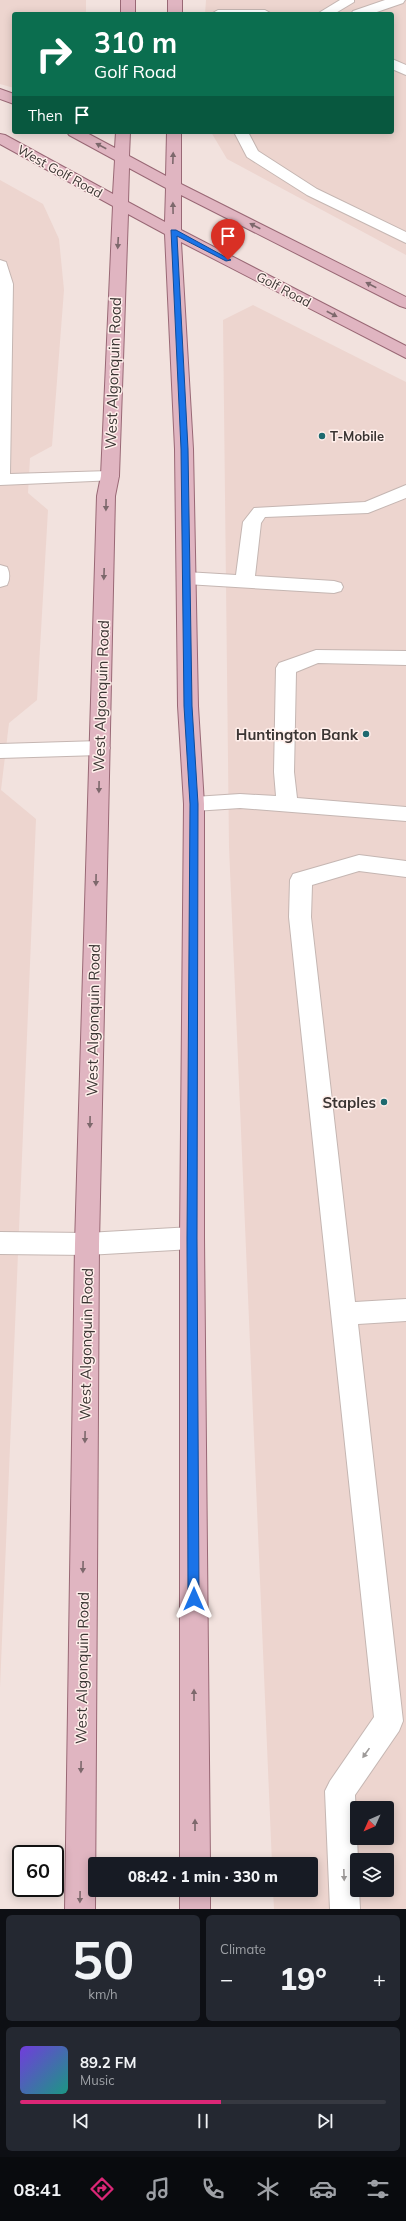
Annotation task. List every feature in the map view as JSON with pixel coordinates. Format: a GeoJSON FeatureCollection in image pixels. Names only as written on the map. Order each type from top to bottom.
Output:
{"type":"FeatureCollection","features":[{"type":"Feature","properties":{"kind":"main road"},"geometry":{"type":"LineString","coordinates":[[128,0],[128,12]]}},
{"type":"Feature","properties":{"kind":"main road"},"geometry":{"type":"LineString","coordinates":[[175,0],[175,12]]}},
{"type":"Feature","properties":{"kind":"main road"},"geometry":{"type":"LineString","coordinates":[[78,134],[172,184],[406,303]]}},
{"type":"Feature","properties":{"kind":"main road","name":"West Algonquin Road"},"geometry":{"type":"LineString","coordinates":[[80,1909],[87,1244],[106,496],[110,476],[123,134]]}},
{"type":"Feature","properties":{"kind":"main road"},"geometry":{"type":"LineString","coordinates":[[174,134],[172,184],[173,232],[184,449],[188,706],[194,804],[192,1238],[195,1857]]}},
{"type":"Feature","properties":{"kind":"main road","name":"West Golf Road"},"geometry":{"type":"LineString","coordinates":[[0,138],[120,204]]}},
{"type":"Feature","properties":{"kind":"main road","name":"Golf Road"},"geometry":{"type":"LineString","coordinates":[[120,204],[406,353]]}},
{"type":"Feature","properties":{"kind":"main road"},"geometry":{"type":"LineString","coordinates":[[195,1897],[195,1909]]}},
{"type":"Feature","properties":{"kind":"lane"},"geometry":{"type":"LineString","coordinates":[[219,12],[222,0]]}},
{"type":"Feature","properties":{"kind":"lane"},"geometry":{"type":"LineString","coordinates":[[328,12],[347,2],[347,0]]}},
{"type":"Feature","properties":{"kind":"lane"},"geometry":{"type":"LineString","coordinates":[[364,12],[398,0]]}},
{"type":"Feature","properties":{"kind":"lane"},"geometry":{"type":"LineString","coordinates":[[394,64],[406,71]]}},
{"type":"Feature","properties":{"kind":"lane"},"geometry":{"type":"LineString","coordinates":[[242,134],[252,154],[306,188],[406,238]]}},
{"type":"Feature","properties":{"kind":"lane"},"geometry":{"type":"LineString","coordinates":[[0,265],[4,284],[0,480],[110,476]]}},
{"type":"Feature","properties":{"kind":"lane"},"geometry":{"type":"LineString","coordinates":[[245,582],[252,522],[260,512],[368,507],[406,491]]}},
{"type":"Feature","properties":{"kind":"lane"},"geometry":{"type":"LineString","coordinates":[[0,571],[0,581]]}},
{"type":"Feature","properties":{"kind":"lane"},"geometry":{"type":"LineString","coordinates":[[186,578],[334,586]]}},
{"type":"Feature","properties":{"kind":"lane"},"geometry":{"type":"LineString","coordinates":[[287,805],[284,772],[286,668],[316,656],[406,658]]}},
{"type":"Feature","properties":{"kind":"lane"},"geometry":{"type":"LineString","coordinates":[[0,751],[100,748]]}},
{"type":"Feature","properties":{"kind":"lane"},"geometry":{"type":"LineString","coordinates":[[194,804],[240,801],[406,814]]}},
{"type":"Feature","properties":{"kind":"lane"},"geometry":{"type":"LineString","coordinates":[[345,1909],[340,1790],[397,1721],[344,1314],[300,918],[301,880],[359,862],[406,869]]}},
{"type":"Feature","properties":{"kind":"lane"},"geometry":{"type":"LineString","coordinates":[[0,1243],[87,1244],[192,1238]]}},
{"type":"Feature","properties":{"kind":"lane"},"geometry":{"type":"LineString","coordinates":[[344,1314],[406,1310]]}},
{"type":"Feature","properties":{"kind":"shaded area"},"geometry":{"type":"Polygon","coordinates":[[[0,0],[86,0],[86,12],[12,12],[12,87],[0,84],[0,0]]]}},
{"type":"Feature","properties":{"kind":"shaded area"},"geometry":{"type":"Polygon","coordinates":[[[206,0],[406,0],[406,255],[227,159],[212,134],[394,134],[394,12],[205,12],[206,0]]]}},
{"type":"Feature","properties":{"kind":"shaded area"},"geometry":{"type":"Polygon","coordinates":[[[0,180],[43,204],[59,239],[64,290],[52,446],[30,458],[28,493],[48,510],[37,700],[9,723],[1,790],[36,819],[0,1688],[0,180]]]}},
{"type":"Feature","properties":{"kind":"shaded area"},"geometry":{"type":"Polygon","coordinates":[[[253,305],[406,382],[406,1909],[274,1909],[273,1897],[318,1897],[318,1857],[272,1857],[229,847],[223,320],[253,305]]]}},
{"type":"Feature","properties":{"kind":"place","name":"T-Mobile"},"geometry":{"type":"Point","coordinates":[322,436]}},
{"type":"Feature","properties":{"kind":"place","name":"Huntington Bank"},"geometry":{"type":"Point","coordinates":[366,734]}},
{"type":"Feature","properties":{"kind":"place","name":"Staples"},"geometry":{"type":"Point","coordinates":[384,1102]}},
{"type":"Feature","properties":{"kind":"route"},"geometry":{"type":"LineString","coordinates":[[194,1599],[192,1238],[194,804],[188,706],[184,449],[173,232],[228,260]]}}]}
